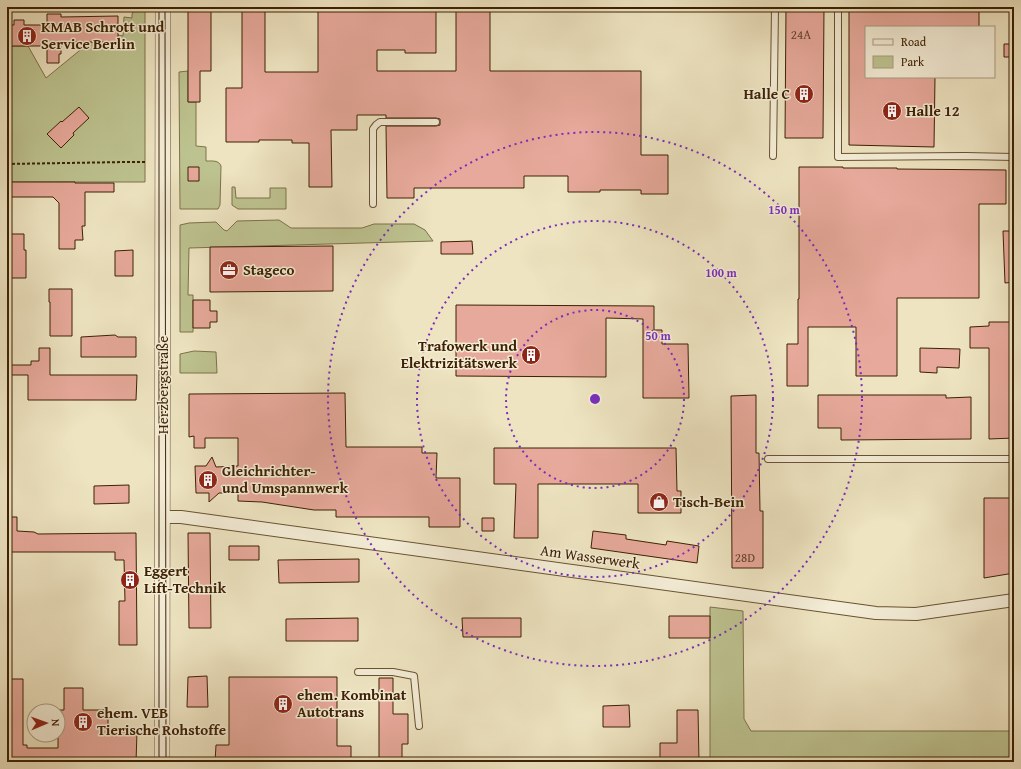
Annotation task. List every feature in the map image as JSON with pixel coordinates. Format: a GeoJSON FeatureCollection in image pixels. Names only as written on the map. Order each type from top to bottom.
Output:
{"type":"FeatureCollection","features":[{"type":"Feature","properties":{"kind":"street","name":"Herzbergstraße"},"geometry":{"type":"LineString","coordinates":[[162,762],[163,7]]}},
{"type":"Feature","properties":{"kind":"street","name":"Am Wasserwerk"},"geometry":{"type":"LineString","coordinates":[[162,518],[181,517],[876,612],[916,614],[1014,600]]}},
{"type":"Feature","properties":{"kind":"lane"},"geometry":{"type":"LineString","coordinates":[[773,156],[775,7]]}},
{"type":"Feature","properties":{"kind":"lane"},"geometry":{"type":"LineString","coordinates":[[838,7],[838,157],[1014,157]]}},
{"type":"Feature","properties":{"kind":"lane"},"geometry":{"type":"LineString","coordinates":[[373,204],[373,129],[376,125],[380,122],[436,122]]}},
{"type":"Feature","properties":{"kind":"lane"},"geometry":{"type":"LineString","coordinates":[[768,459],[1014,459]]}},
{"type":"Feature","properties":{"kind":"lane"},"geometry":{"type":"LineString","coordinates":[[358,672],[394,672],[414,676],[419,726]]}},
{"type":"Feature","properties":{"kind":"path"},"geometry":{"type":"LineString","coordinates":[[7,164],[145,162]]}},
{"type":"Feature","properties":{"kind":"green space"},"geometry":{"type":"Polygon","coordinates":[[[136,7],[145,7],[145,182],[7,182],[7,46],[28,46],[46,78],[90,42],[118,42],[118,35],[123,36],[124,17],[132,18],[132,14],[136,7]]]}},
{"type":"Feature","properties":{"kind":"green space"},"geometry":{"type":"Polygon","coordinates":[[[188,71],[188,102],[196,102],[196,146],[206,147],[206,161],[217,162],[221,166],[220,205],[218,209],[180,209],[179,72],[188,71]]]}},
{"type":"Feature","properties":{"kind":"green space"},"geometry":{"type":"Polygon","coordinates":[[[232,187],[235,187],[236,198],[270,198],[270,188],[286,188],[286,209],[238,209],[232,205],[232,187]]]}},
{"type":"Feature","properties":{"kind":"green space"},"geometry":{"type":"Polygon","coordinates":[[[279,220],[291,228],[362,228],[374,224],[414,224],[425,230],[433,241],[189,248],[188,295],[193,295],[193,332],[180,332],[180,225],[189,223],[216,222],[227,231],[237,221],[279,220]]]}},
{"type":"Feature","properties":{"kind":"green space"},"geometry":{"type":"Polygon","coordinates":[[[194,351],[216,352],[217,373],[180,373],[180,354],[194,351]]]}},
{"type":"Feature","properties":{"kind":"green space"},"geometry":{"type":"Polygon","coordinates":[[[710,607],[743,611],[744,719],[751,731],[1014,731],[1014,762],[779,760],[769,762],[710,762],[710,607]]]}},
{"type":"Feature","properties":{"kind":"water"},"geometry":{"type":"Polygon","coordinates":[[[779,760],[899,760],[994,762],[769,762],[779,760]]]}},
{"type":"Feature","properties":{"kind":"building"},"geometry":{"type":"Polygon","coordinates":[[[188,7],[211,7],[211,71],[200,71],[200,102],[188,102],[188,7]]]}},
{"type":"Feature","properties":{"kind":"building"},"geometry":{"type":"Polygon","coordinates":[[[242,7],[265,7],[265,72],[318,72],[318,7],[436,7],[436,53],[405,53],[405,50],[377,50],[377,71],[456,71],[456,7],[490,7],[490,71],[641,71],[641,155],[668,155],[668,194],[641,194],[641,190],[568,192],[568,176],[524,176],[524,188],[414,188],[414,198],[387,198],[386,126],[436,126],[440,125],[440,119],[386,118],[386,115],[357,115],[357,130],[331,130],[332,187],[309,187],[309,143],[292,143],[292,140],[226,142],[226,88],[242,88],[242,7]]]}},
{"type":"Feature","properties":{"kind":"building","name":"Halle C"},"geometry":{"type":"Polygon","coordinates":[[[786,7],[824,7],[823,138],[785,138],[786,7]]]}},
{"type":"Feature","properties":{"kind":"building","name":"Halle 12"},"geometry":{"type":"Polygon","coordinates":[[[849,7],[979,7],[979,26],[865,26],[865,78],[935,78],[934,147],[849,145],[849,7]]]}},
{"type":"Feature","properties":{"kind":"building"},"geometry":{"type":"Polygon","coordinates":[[[47,14],[61,14],[61,17],[118,16],[118,42],[61,42],[59,63],[47,63],[47,46],[7,46],[7,25],[14,25],[14,20],[24,20],[24,25],[47,25],[47,14]]]}},
{"type":"Feature","properties":{"kind":"building"},"geometry":{"type":"Polygon","coordinates":[[[1004,44],[1014,44],[1014,57],[1004,57],[1004,44]]]}},
{"type":"Feature","properties":{"kind":"building"},"geometry":{"type":"Polygon","coordinates":[[[79,107],[89,118],[73,133],[74,135],[61,148],[47,134],[79,107]]]}},
{"type":"Feature","properties":{"kind":"building"},"geometry":{"type":"Polygon","coordinates":[[[188,167],[199,167],[199,181],[188,181],[188,167]]]}},
{"type":"Feature","properties":{"kind":"building"},"geometry":{"type":"Polygon","coordinates":[[[799,167],[1006,170],[1006,204],[979,204],[979,298],[897,298],[897,376],[856,376],[856,327],[808,327],[808,386],[787,386],[787,344],[798,344],[799,167]]]}},
{"type":"Feature","properties":{"kind":"building"},"geometry":{"type":"Polygon","coordinates":[[[7,182],[114,183],[114,192],[85,192],[85,226],[82,226],[83,240],[75,240],[75,249],[59,249],[59,203],[53,197],[7,197],[7,182]]]}},
{"type":"Feature","properties":{"kind":"building"},"geometry":{"type":"Polygon","coordinates":[[[1003,231],[1014,231],[1014,282],[1005,283],[1003,231]]]}},
{"type":"Feature","properties":{"kind":"building"},"geometry":{"type":"Polygon","coordinates":[[[7,234],[24,234],[24,250],[26,250],[26,278],[7,278],[7,234]]]}},
{"type":"Feature","properties":{"kind":"building"},"geometry":{"type":"Polygon","coordinates":[[[472,241],[473,254],[441,254],[441,242],[472,241]]]}},
{"type":"Feature","properties":{"kind":"building"},"geometry":{"type":"Polygon","coordinates":[[[333,246],[333,291],[210,292],[210,247],[333,246]]]}},
{"type":"Feature","properties":{"kind":"building"},"geometry":{"type":"Polygon","coordinates":[[[133,250],[133,276],[115,276],[115,251],[133,250]]]}},
{"type":"Feature","properties":{"kind":"building"},"geometry":{"type":"Polygon","coordinates":[[[49,289],[72,289],[72,336],[50,336],[49,289]]]}},
{"type":"Feature","properties":{"kind":"building"},"geometry":{"type":"Polygon","coordinates":[[[193,300],[210,300],[210,311],[217,311],[217,322],[210,322],[210,328],[193,328],[193,300]]]}},
{"type":"Feature","properties":{"kind":"building","name":"Trafowerk und Elektrizitätswerk"},"geometry":{"type":"Polygon","coordinates":[[[456,305],[654,306],[654,330],[662,330],[662,344],[688,344],[689,398],[643,398],[643,319],[606,318],[606,377],[456,376],[456,305]]]}},
{"type":"Feature","properties":{"kind":"building"},"geometry":{"type":"Polygon","coordinates":[[[989,322],[1014,322],[1014,438],[989,439],[989,348],[970,348],[970,327],[989,326],[989,322]]]}},
{"type":"Feature","properties":{"kind":"building"},"geometry":{"type":"Polygon","coordinates":[[[115,335],[118,337],[136,337],[136,357],[81,357],[81,337],[115,335]]]}},
{"type":"Feature","properties":{"kind":"building"},"geometry":{"type":"Polygon","coordinates":[[[39,348],[50,348],[50,375],[137,375],[136,400],[28,400],[28,375],[7,375],[7,365],[31,365],[31,361],[39,361],[39,348]]]}},
{"type":"Feature","properties":{"kind":"building"},"geometry":{"type":"Polygon","coordinates":[[[920,348],[960,349],[959,368],[937,367],[937,373],[920,372],[920,348]]]}},
{"type":"Feature","properties":{"kind":"building"},"geometry":{"type":"Polygon","coordinates":[[[345,393],[346,447],[422,447],[422,453],[437,453],[436,478],[460,478],[460,527],[429,527],[429,517],[336,517],[336,510],[314,510],[262,502],[238,501],[238,493],[219,493],[209,502],[209,493],[196,493],[195,466],[206,466],[212,457],[216,467],[238,466],[238,438],[205,438],[205,448],[194,448],[194,436],[189,437],[189,394],[345,393]]]}},
{"type":"Feature","properties":{"kind":"building"},"geometry":{"type":"Polygon","coordinates":[[[756,395],[756,453],[759,453],[760,511],[763,511],[763,568],[732,568],[731,396],[756,395]]]}},
{"type":"Feature","properties":{"kind":"building"},"geometry":{"type":"Polygon","coordinates":[[[818,395],[946,395],[946,398],[971,397],[971,439],[841,440],[841,428],[818,428],[818,395]]]}},
{"type":"Feature","properties":{"kind":"building","name":"Tisch-Bein"},"geometry":{"type":"Polygon","coordinates":[[[494,448],[676,448],[677,491],[681,491],[681,513],[638,513],[638,484],[538,484],[538,538],[514,538],[516,484],[494,484],[494,448]]]}},
{"type":"Feature","properties":{"kind":"building"},"geometry":{"type":"Polygon","coordinates":[[[129,485],[129,503],[94,504],[94,486],[129,485]]]}},
{"type":"Feature","properties":{"kind":"building"},"geometry":{"type":"Polygon","coordinates":[[[984,498],[1014,498],[1014,573],[984,578],[984,498]]]}},
{"type":"Feature","properties":{"kind":"building","name":"Eggert Lift-Technik"},"geometry":{"type":"Polygon","coordinates":[[[7,517],[17,517],[17,531],[34,532],[38,534],[136,533],[137,645],[119,645],[119,601],[125,601],[124,560],[115,560],[115,552],[7,552],[7,517]]]}},
{"type":"Feature","properties":{"kind":"building"},"geometry":{"type":"Polygon","coordinates":[[[482,518],[494,518],[494,531],[482,531],[482,518]]]}},
{"type":"Feature","properties":{"kind":"building"},"geometry":{"type":"Polygon","coordinates":[[[593,531],[626,535],[626,539],[666,545],[667,541],[699,546],[697,563],[591,548],[593,531]]]}},
{"type":"Feature","properties":{"kind":"building"},"geometry":{"type":"Polygon","coordinates":[[[188,533],[210,533],[211,628],[189,628],[188,533]]]}},
{"type":"Feature","properties":{"kind":"building"},"geometry":{"type":"Polygon","coordinates":[[[229,546],[259,546],[259,560],[229,560],[229,546]]]}},
{"type":"Feature","properties":{"kind":"building"},"geometry":{"type":"Polygon","coordinates":[[[359,559],[359,582],[279,583],[278,560],[359,559]]]}},
{"type":"Feature","properties":{"kind":"building"},"geometry":{"type":"Polygon","coordinates":[[[669,616],[710,616],[710,638],[669,638],[669,616]]]}},
{"type":"Feature","properties":{"kind":"building"},"geometry":{"type":"Polygon","coordinates":[[[358,618],[358,641],[286,641],[286,619],[358,618]]]}},
{"type":"Feature","properties":{"kind":"building"},"geometry":{"type":"Polygon","coordinates":[[[462,618],[521,618],[521,637],[463,637],[462,618]]]}},
{"type":"Feature","properties":{"kind":"building"},"geometry":{"type":"Polygon","coordinates":[[[207,676],[208,707],[187,707],[188,677],[207,676]]]}},
{"type":"Feature","properties":{"kind":"building","name":"ehem. Kombinat Autotrans"},"geometry":{"type":"Polygon","coordinates":[[[229,677],[337,677],[337,746],[351,746],[351,759],[270,759],[270,762],[215,762],[216,745],[229,745],[229,677]]]}},
{"type":"Feature","properties":{"kind":"building"},"geometry":{"type":"Polygon","coordinates":[[[379,678],[393,678],[393,714],[408,714],[408,744],[402,744],[402,762],[380,762],[379,759],[379,678]]]}},
{"type":"Feature","properties":{"kind":"building"},"geometry":{"type":"Polygon","coordinates":[[[7,679],[23,679],[23,745],[27,745],[27,748],[58,748],[58,743],[66,743],[66,703],[64,703],[64,688],[83,688],[83,710],[108,710],[108,732],[137,732],[136,762],[7,762],[7,679]]]}},
{"type":"Feature","properties":{"kind":"building"},"geometry":{"type":"Polygon","coordinates":[[[629,705],[630,727],[603,727],[603,706],[629,705]]]}},
{"type":"Feature","properties":{"kind":"building"},"geometry":{"type":"Polygon","coordinates":[[[677,710],[698,710],[699,762],[660,762],[660,743],[677,743],[677,710]]]}},
{"type":"Feature","properties":{"kind":"tram line"},"geometry":{"type":"LineString","coordinates":[[159,7],[159,762]]}},
{"type":"Feature","properties":{"kind":"tram line"},"geometry":{"type":"LineString","coordinates":[[165,7],[166,762]]}},
{"type":"Feature","properties":{"kind":"place","name":"KMAB Schrott und Service Berlin"},"geometry":{"type":"Point","coordinates":[27,36]}},
{"type":"Feature","properties":{"kind":"place","name":"Halle C"},"geometry":{"type":"Point","coordinates":[804,94]}},
{"type":"Feature","properties":{"kind":"place","name":"Halle 12"},"geometry":{"type":"Point","coordinates":[892,111]}},
{"type":"Feature","properties":{"kind":"place","name":"Stageco"},"geometry":{"type":"Point","coordinates":[229,270]}},
{"type":"Feature","properties":{"kind":"place","name":"Trafowerk und Elektrizitätswerk"},"geometry":{"type":"Point","coordinates":[531,355]}},
{"type":"Feature","properties":{"kind":"place","name":"Gleichrichter- und Umspannwerk"},"geometry":{"type":"Point","coordinates":[208,480]}},
{"type":"Feature","properties":{"kind":"place","name":"Tisch-Bein"},"geometry":{"type":"Point","coordinates":[659,502]}},
{"type":"Feature","properties":{"kind":"place","name":"Eggert Lift-Technik"},"geometry":{"type":"Point","coordinates":[130,580]}},
{"type":"Feature","properties":{"kind":"place","name":"ehem. Kombinat Autotrans"},"geometry":{"type":"Point","coordinates":[283,704]}},
{"type":"Feature","properties":{"kind":"place","name":"ehem. VEB Tierische Rohstoffe"},"geometry":{"type":"Point","coordinates":[83,722]}}]}
